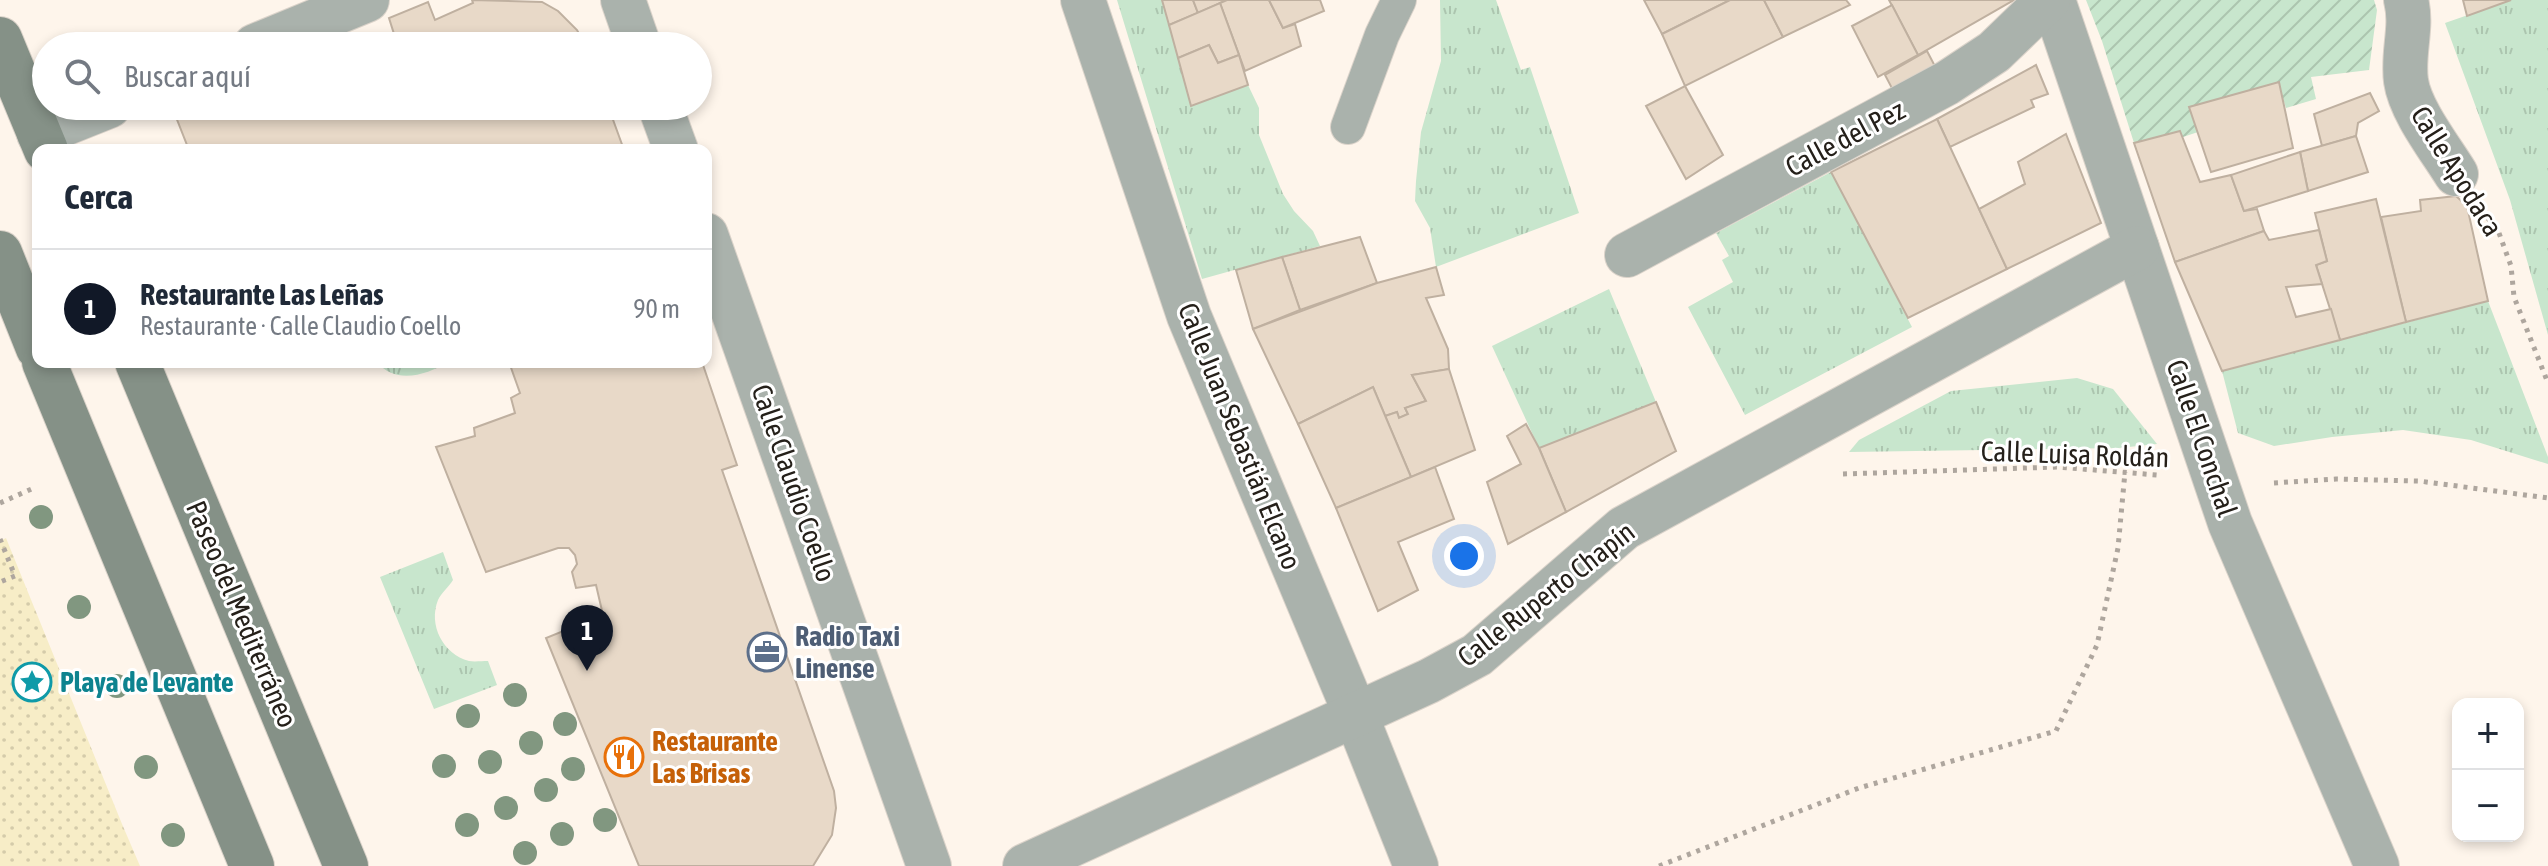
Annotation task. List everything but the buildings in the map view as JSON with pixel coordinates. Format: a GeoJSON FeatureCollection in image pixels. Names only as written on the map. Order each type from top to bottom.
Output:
{"type":"FeatureCollection","features":[{"type":"Feature","properties":{"kind":"main road"},"geometry":{"type":"LineString","coordinates":[[0,39],[32,117]]}},
{"type":"Feature","properties":{"kind":"main road"},"geometry":{"type":"LineString","coordinates":[[33,120],[42,142]]}},
{"type":"Feature","properties":{"kind":"main road"},"geometry":{"type":"LineString","coordinates":[[0,253],[32,333]]}},
{"type":"Feature","properties":{"kind":"main road"},"geometry":{"type":"LineString","coordinates":[[46,368],[252,866]]}},
{"type":"Feature","properties":{"kind":"main road","name":"Paseo del Mediterráneo"},"geometry":{"type":"LineString","coordinates":[[139,368],[346,866]]}},
{"type":"Feature","properties":{"kind":"street"},"geometry":{"type":"LineString","coordinates":[[289,32],[367,0]]}},
{"type":"Feature","properties":{"kind":"street"},"geometry":{"type":"LineString","coordinates":[[623,0],[634,32]]}},
{"type":"Feature","properties":{"kind":"street","name":"Calle Juan Sebastián Elcano"},"geometry":{"type":"LineString","coordinates":[[1083,0],[1189,316],[1416,866]]}},
{"type":"Feature","properties":{"kind":"street","name":"Calle El Conchal"},"geometry":{"type":"LineString","coordinates":[[2051,0],[2230,523],[2377,866]]}},
{"type":"Feature","properties":{"kind":"street","name":"Calle del Pez"},"geometry":{"type":"LineString","coordinates":[[1627,255],[1947,83],[1994,52],[2051,0]]}},
{"type":"Feature","properties":{"kind":"street","name":"Calle Apodaca"},"geometry":{"type":"LineString","coordinates":[[2406,0],[2410,31],[2406,82],[2414,104],[2456,174]]}},
{"type":"Feature","properties":{"kind":"street"},"geometry":{"type":"LineString","coordinates":[[42,142],[83,120]]}},
{"type":"Feature","properties":{"kind":"street"},"geometry":{"type":"LineString","coordinates":[[665,120],[674,144]]}},
{"type":"Feature","properties":{"kind":"street","name":"Calle Ruperto Chapín"},"geometry":{"type":"LineString","coordinates":[[1025,866],[1429,681],[1477,655],[1624,528],[2137,248]]}},
{"type":"Feature","properties":{"kind":"street","name":"Calle Claudio Coello"},"geometry":{"type":"LineString","coordinates":[[712,252],[929,866]]}},
{"type":"Feature","properties":{"kind":"lane"},"geometry":{"type":"LineString","coordinates":[[1348,127],[1382,35],[1399,0]]}},
{"type":"Feature","properties":{"kind":"path","name":"Calle Apodaca"},"geometry":{"type":"LineString","coordinates":[[2456,174],[2499,233],[2511,266],[2514,297],[2548,383]]}},
{"type":"Feature","properties":{"kind":"path","name":"Calle Luisa Roldán"},"geometry":{"type":"LineString","coordinates":[[1837,475],[2057,467],[2272,484],[2336,479],[2419,481],[2548,498]]}},
{"type":"Feature","properties":{"kind":"path"},"geometry":{"type":"LineString","coordinates":[[1659,866],[1859,788],[2056,731],[2097,645],[2118,548],[2125,472]]}},
{"type":"Feature","properties":{"kind":"path"},"geometry":{"type":"LineString","coordinates":[[0,539],[15,576],[0,582]]}},
{"type":"Feature","properties":{"kind":"green space"},"geometry":{"type":"Polygon","coordinates":[[[1117,0],[1162,0],[1191,105],[1248,85],[1259,108],[1259,135],[1283,194],[1313,231],[1320,246],[1202,279],[1117,0]]]}},
{"type":"Feature","properties":{"kind":"green space"},"geometry":{"type":"Polygon","coordinates":[[[1440,0],[1496,0],[1521,70],[1530,67],[1579,213],[1436,267],[1430,228],[1415,201],[1421,132],[1441,61],[1440,0]]]}},
{"type":"Feature","properties":{"kind":"green space"},"geometry":{"type":"Polygon","coordinates":[[[2086,0],[2374,0],[2377,10],[2369,70],[2311,77],[2316,99],[2286,108],[2278,82],[2190,107],[2198,132],[2183,137],[2179,131],[2134,143],[2086,0]]]}},
{"type":"Feature","properties":{"kind":"green space"},"geometry":{"type":"Polygon","coordinates":[[[2511,0],[2548,0],[2548,335],[2510,200],[2445,23],[2511,0]]]}},
{"type":"Feature","properties":{"kind":"green space"},"geometry":{"type":"Polygon","coordinates":[[[1831,172],[1912,327],[1745,415],[1688,307],[1733,282],[1722,260],[1729,256],[1716,233],[1831,172]]]}},
{"type":"Feature","properties":{"kind":"green space"},"geometry":{"type":"Polygon","coordinates":[[[1609,289],[1656,402],[1539,448],[1492,346],[1609,289]]]}},
{"type":"Feature","properties":{"kind":"green space"},"geometry":{"type":"Polygon","coordinates":[[[2488,301],[2548,457],[2548,464],[2471,440],[2403,430],[2274,446],[2238,433],[2222,371],[2488,301]]]}},
{"type":"Feature","properties":{"kind":"green space"},"geometry":{"type":"Polygon","coordinates":[[[437,368],[411,376],[393,374],[384,369],[437,368]]]}},
{"type":"Feature","properties":{"kind":"green space"},"geometry":{"type":"Polygon","coordinates":[[[2077,378],[2113,389],[2157,444],[2119,448],[1849,452],[1859,440],[1951,391],[2077,378]]]}},
{"type":"Feature","properties":{"kind":"green space"},"geometry":{"type":"Polygon","coordinates":[[[443,552],[453,580],[439,597],[435,610],[440,637],[460,657],[471,661],[488,661],[497,685],[434,709],[380,577],[443,552]]]}},
{"type":"Feature","properties":{"kind":"sand","name":"Playa de Levante"},"geometry":{"type":"Polygon","coordinates":[[[6,538],[140,866],[0,866],[0,541],[6,538]]]}},
{"type":"Feature","properties":{"kind":"place","name":"Radio Taxi Linense"},"geometry":{"type":"Point","coordinates":[767,652]}},
{"type":"Feature","properties":{"kind":"place","name":"Restaurante Las Leñas"},"geometry":{"type":"Point","coordinates":[587,671]}},
{"type":"Feature","properties":{"kind":"place","name":"Playa de Levante"},"geometry":{"type":"Point","coordinates":[32,682]}},
{"type":"Feature","properties":{"kind":"place","name":"Restaurante Las Brisas"},"geometry":{"type":"Point","coordinates":[624,757]}}]}
